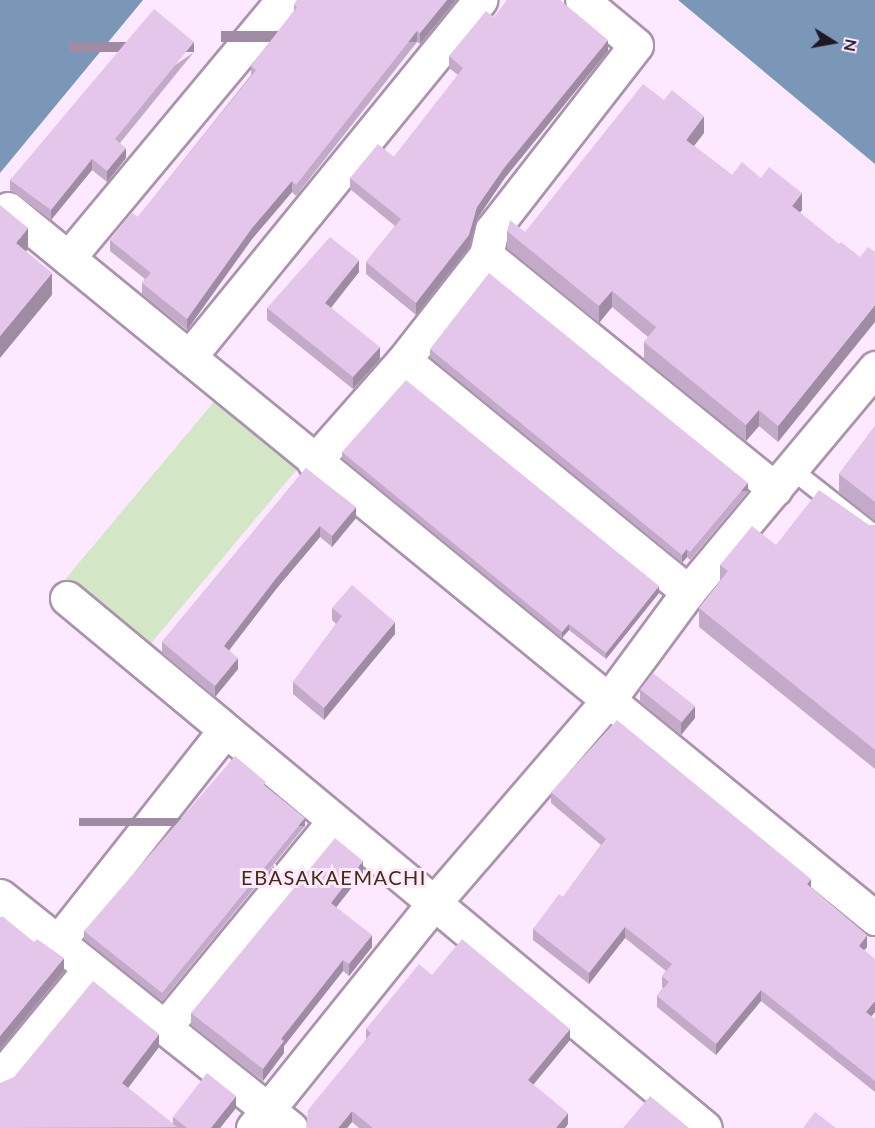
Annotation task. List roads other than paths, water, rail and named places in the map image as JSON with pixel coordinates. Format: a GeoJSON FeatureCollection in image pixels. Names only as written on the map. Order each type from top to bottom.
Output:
{"type":"FeatureCollection","features":[{"type":"Feature","properties":{"kind":"street"},"geometry":{"type":"LineString","coordinates":[[68,258],[283,0]]}},
{"type":"Feature","properties":{"kind":"street"},"geometry":{"type":"LineString","coordinates":[[189,357],[480,0]]}},
{"type":"Feature","properties":{"kind":"street"},"geometry":{"type":"LineString","coordinates":[[314,462],[404,360],[486,255],[492,230],[636,45],[582,0]]}},
{"type":"Feature","properties":{"kind":"street"},"geometry":{"type":"LineString","coordinates":[[8,209],[607,702],[875,918]]}},
{"type":"Feature","properties":{"kind":"street"},"geometry":{"type":"LineString","coordinates":[[486,255],[783,479]]}},
{"type":"Feature","properties":{"kind":"street"},"geometry":{"type":"LineString","coordinates":[[404,360],[688,592]]}},
{"type":"Feature","properties":{"kind":"street"},"geometry":{"type":"LineString","coordinates":[[0,896],[89,970],[165,1027],[271,1122],[433,904],[607,702],[688,592],[875,368]]}},
{"type":"Feature","properties":{"kind":"street"},"geometry":{"type":"LineString","coordinates":[[67,598],[705,1128]]}},
{"type":"Feature","properties":{"kind":"street"},"geometry":{"type":"LineString","coordinates":[[57,943],[225,730]]}},
{"type":"Feature","properties":{"kind":"street"},"geometry":{"type":"LineString","coordinates":[[165,1027],[334,821]]}},
{"type":"Feature","properties":{"kind":"street"},"geometry":{"type":"LineString","coordinates":[[0,1078],[89,970]]}},
{"type":"Feature","properties":{"kind":"lane"},"geometry":{"type":"LineString","coordinates":[[783,479],[875,536]]}},
{"type":"Feature","properties":{"kind":"water"},"geometry":{"type":"Polygon","coordinates":[[[0,0],[143,0],[0,173],[0,0]]]}},
{"type":"Feature","properties":{"kind":"water"},"geometry":{"type":"Polygon","coordinates":[[[678,0],[875,0],[875,164],[678,0]]]}},
{"type":"Feature","properties":{"kind":"district","name":"EBASAKAEMACHI"},"geometry":{"type":"Point","coordinates":[334,877]}}]}
